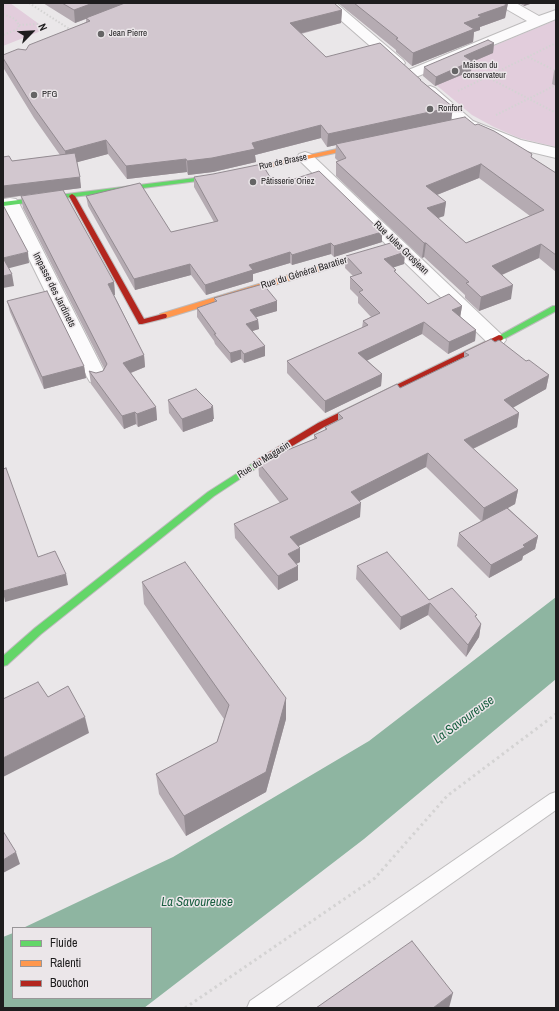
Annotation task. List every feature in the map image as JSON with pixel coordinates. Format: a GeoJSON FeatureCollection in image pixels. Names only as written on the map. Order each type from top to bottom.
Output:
{"type":"FeatureCollection","features":[{"type":"Feature","properties":{"kind":"street"},"geometry":{"type":"LineString","coordinates":[[328,3],[411,74],[460,126],[516,144],[556,153]]}},
{"type":"Feature","properties":{"kind":"street"},"geometry":{"type":"LineString","coordinates":[[506,3],[538,21]]}},
{"type":"Feature","properties":{"kind":"street"},"geometry":{"type":"LineString","coordinates":[[411,74],[556,14]]}},
{"type":"Feature","properties":{"kind":"street","name":"Rue de Brasse"},"geometry":{"type":"LineString","coordinates":[[6,204],[213,178],[371,144]]}},
{"type":"Feature","properties":{"kind":"street","name":"Rue Jules Grosjean"},"geometry":{"type":"LineString","coordinates":[[305,157],[496,340]]}},
{"type":"Feature","properties":{"kind":"street","name":"Rue du Général Baratier"},"geometry":{"type":"LineString","coordinates":[[72,196],[142,322],[397,245]]}},
{"type":"Feature","properties":{"kind":"street","name":"Impasse des Jardinets"},"geometry":{"type":"LineString","coordinates":[[6,204],[97,377]]}},
{"type":"Feature","properties":{"kind":"street","name":"Rue du Magasin"},"geometry":{"type":"LineString","coordinates":[[3,662],[38,631],[211,494],[254,465],[321,425],[496,340],[556,308]]}},
{"type":"Feature","properties":{"kind":"lane"},"geometry":{"type":"LineString","coordinates":[[257,1008],[556,800]]}},
{"type":"Feature","properties":{"kind":"path"},"geometry":{"type":"LineString","coordinates":[[29,3],[73,31]]}},
{"type":"Feature","properties":{"kind":"path"},"geometry":{"type":"LineString","coordinates":[[3,14],[15,19],[19,25]]}},
{"type":"Feature","properties":{"kind":"path"},"geometry":{"type":"LineString","coordinates":[[19,25],[39,24]]}},
{"type":"Feature","properties":{"kind":"path"},"geometry":{"type":"LineString","coordinates":[[3,35],[18,29],[19,25]]}},
{"type":"Feature","properties":{"kind":"path"},"geometry":{"type":"LineString","coordinates":[[454,93],[556,43]]}},
{"type":"Feature","properties":{"kind":"path"},"geometry":{"type":"LineString","coordinates":[[528,57],[556,71]]}},
{"type":"Feature","properties":{"kind":"path"},"geometry":{"type":"LineString","coordinates":[[486,76],[556,112]]}},
{"type":"Feature","properties":{"kind":"path"},"geometry":{"type":"LineString","coordinates":[[494,116],[556,85]]}},
{"type":"Feature","properties":{"kind":"path"},"geometry":{"type":"LineString","coordinates":[[185,1008],[375,878],[447,796],[556,714]]}},
{"type":"Feature","properties":{"kind":"shaded area"},"geometry":{"type":"Polygon","coordinates":[[[3,3],[10,3],[46,29],[3,46],[3,3]]]}},
{"type":"Feature","properties":{"kind":"shaded area"},"geometry":{"type":"Polygon","coordinates":[[[556,20],[556,147],[519,138],[494,127],[472,115],[429,79],[460,60],[556,20]]]}},
{"type":"Feature","properties":{"kind":"water","name":"La Savoureuse"},"geometry":{"type":"Polygon","coordinates":[[[556,597],[556,679],[364,839],[144,1008],[3,1008],[3,937],[12,933],[12,999],[152,999],[152,927],[25,927],[173,857],[369,741],[556,597]]]}},
{"type":"Feature","properties":{"kind":"building"},"geometry":{"type":"Polygon","coordinates":[[[62,3],[93,3],[74,10],[62,3]]]}},
{"type":"Feature","properties":{"kind":"building"},"geometry":{"type":"Polygon","coordinates":[[[125,3],[334,3],[342,10],[290,23],[326,57],[380,43],[420,80],[453,107],[328,134],[321,125],[252,143],[255,149],[212,158],[187,161],[186,159],[126,166],[106,140],[65,151],[32,105],[3,58],[3,55],[18,49],[26,50],[29,45],[90,21],[86,18],[125,3]]]}},
{"type":"Feature","properties":{"kind":"building"},"geometry":{"type":"Polygon","coordinates":[[[354,3],[503,3],[507,5],[478,15],[481,17],[464,23],[474,29],[413,53],[396,39],[398,38],[354,3]]]}},
{"type":"Feature","properties":{"kind":"building"},"geometry":{"type":"Polygon","coordinates":[[[488,40],[494,43],[464,56],[472,61],[436,77],[424,67],[488,40]]]}},
{"type":"Feature","properties":{"kind":"building"},"geometry":{"type":"Polygon","coordinates":[[[465,117],[475,125],[478,124],[494,131],[532,154],[531,157],[556,173],[556,255],[541,244],[492,266],[513,285],[481,297],[466,283],[469,282],[336,162],[346,158],[336,144],[465,117]],[[481,164],[426,186],[446,202],[427,208],[466,243],[544,210],[481,164]]]}},
{"type":"Feature","properties":{"kind":"building"},"geometry":{"type":"Polygon","coordinates":[[[75,153],[80,177],[3,186],[3,157],[9,156],[12,161],[75,153]]]}},
{"type":"Feature","properties":{"kind":"building"},"geometry":{"type":"Polygon","coordinates":[[[262,164],[275,185],[319,171],[382,232],[334,246],[331,243],[292,255],[290,252],[249,265],[253,270],[205,285],[190,264],[134,279],[86,196],[140,183],[171,232],[218,221],[194,177],[262,164]]]}},
{"type":"Feature","properties":{"kind":"building"},"geometry":{"type":"Polygon","coordinates":[[[63,190],[114,282],[108,284],[144,355],[123,363],[156,407],[137,414],[135,412],[122,416],[89,371],[96,373],[103,371],[107,364],[21,196],[63,190]]]}},
{"type":"Feature","properties":{"kind":"building"},"geometry":{"type":"Polygon","coordinates":[[[3,205],[28,252],[3,258],[3,205]]]}},
{"type":"Feature","properties":{"kind":"building"},"geometry":{"type":"Polygon","coordinates":[[[394,242],[405,252],[384,259],[396,270],[394,271],[428,304],[449,294],[462,306],[452,310],[476,330],[449,342],[424,322],[358,353],[382,374],[325,401],[287,361],[368,325],[363,321],[380,313],[359,292],[363,290],[350,277],[362,273],[346,256],[394,242]]]}},
{"type":"Feature","properties":{"kind":"building"},"geometry":{"type":"Polygon","coordinates":[[[3,258],[12,274],[3,276],[3,258]]]}},
{"type":"Feature","properties":{"kind":"building"},"geometry":{"type":"Polygon","coordinates":[[[263,284],[277,301],[250,310],[258,320],[246,324],[265,346],[244,354],[241,350],[230,353],[214,334],[216,334],[197,308],[217,301],[214,298],[263,284]]]}},
{"type":"Feature","properties":{"kind":"building"},"geometry":{"type":"Polygon","coordinates":[[[47,291],[84,366],[42,377],[7,301],[47,291]]]}},
{"type":"Feature","properties":{"kind":"building"},"geometry":{"type":"Polygon","coordinates":[[[491,339],[495,342],[499,340],[526,361],[529,360],[549,375],[504,400],[519,413],[464,440],[518,490],[484,508],[428,453],[351,492],[361,503],[290,537],[300,548],[288,554],[298,566],[278,576],[234,524],[288,499],[258,462],[317,438],[314,435],[327,429],[325,427],[343,418],[338,413],[397,384],[400,388],[469,355],[464,352],[491,339]]]}},
{"type":"Feature","properties":{"kind":"building"},"geometry":{"type":"Polygon","coordinates":[[[196,389],[213,406],[211,407],[212,408],[182,419],[168,400],[196,389]]]}},
{"type":"Feature","properties":{"kind":"building"},"geometry":{"type":"Polygon","coordinates":[[[6,468],[38,557],[55,551],[66,574],[3,591],[3,469],[6,468]]]}},
{"type":"Feature","properties":{"kind":"building"},"geometry":{"type":"Polygon","coordinates":[[[507,508],[538,536],[523,545],[525,547],[491,565],[459,533],[507,508]]]}},
{"type":"Feature","properties":{"kind":"building"},"geometry":{"type":"Polygon","coordinates":[[[387,552],[429,600],[452,588],[477,615],[475,616],[481,624],[468,645],[430,603],[401,617],[357,566],[387,552]]]}},
{"type":"Feature","properties":{"kind":"building"},"geometry":{"type":"Polygon","coordinates":[[[185,562],[286,698],[266,772],[184,816],[156,774],[217,742],[229,705],[142,582],[185,562]]]}},
{"type":"Feature","properties":{"kind":"building"},"geometry":{"type":"Polygon","coordinates":[[[38,682],[48,697],[68,686],[85,717],[3,758],[3,699],[38,682]]]}},
{"type":"Feature","properties":{"kind":"building"},"geometry":{"type":"Polygon","coordinates":[[[3,831],[16,852],[3,860],[3,831]]]}},
{"type":"Feature","properties":{"kind":"building"},"geometry":{"type":"Polygon","coordinates":[[[412,941],[453,993],[433,1008],[316,1008],[412,941]]]}},
{"type":"Feature","properties":{"kind":"traffic: fast"},"geometry":{"type":"LineString","coordinates":[[3,204],[211,178]]}},
{"type":"Feature","properties":{"kind":"traffic: fast"},"geometry":{"type":"LineString","coordinates":[[499,338],[556,308]]}},
{"type":"Feature","properties":{"kind":"traffic: fast"},"geometry":{"type":"LineString","coordinates":[[3,662],[38,631],[211,494],[261,461]]}},
{"type":"Feature","properties":{"kind":"traffic: slow"},"geometry":{"type":"LineString","coordinates":[[211,178],[365,145]]}},
{"type":"Feature","properties":{"kind":"traffic: slow"},"geometry":{"type":"LineString","coordinates":[[163,316],[397,245]]}},
{"type":"Feature","properties":{"kind":"traffic: jam"},"geometry":{"type":"LineString","coordinates":[[72,196],[142,322],[163,316]]}},
{"type":"Feature","properties":{"kind":"traffic: jam"},"geometry":{"type":"LineString","coordinates":[[261,461],[321,425],[499,338]]}},
{"type":"Feature","properties":{"kind":"place","name":"Jean Pierre"},"geometry":{"type":"Point","coordinates":[101,34]}},
{"type":"Feature","properties":{"kind":"place","name":"Maison du conservateur"},"geometry":{"type":"Point","coordinates":[455,71]}},
{"type":"Feature","properties":{"kind":"place","name":"PFG"},"geometry":{"type":"Point","coordinates":[34,95]}},
{"type":"Feature","properties":{"kind":"place","name":"Ronfort"},"geometry":{"type":"Point","coordinates":[430,109]}},
{"type":"Feature","properties":{"kind":"place","name":"Pâtisserie Oriez"},"geometry":{"type":"Point","coordinates":[253,182]}}]}
